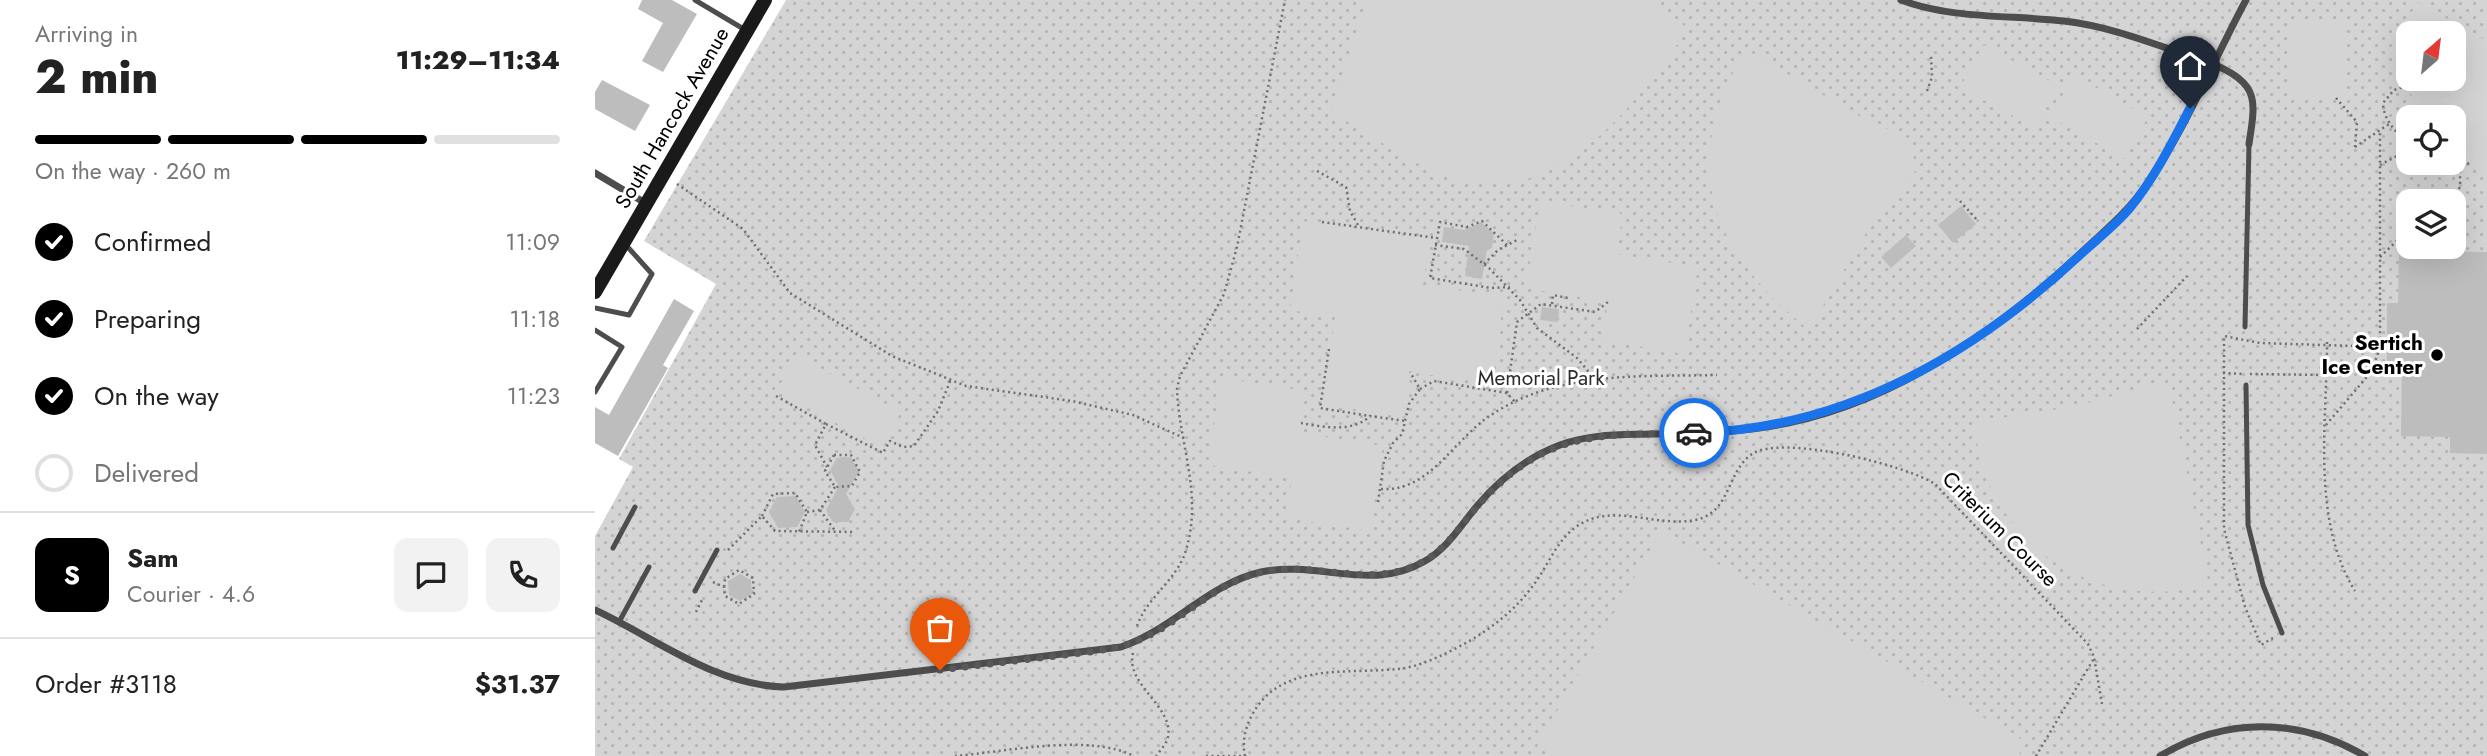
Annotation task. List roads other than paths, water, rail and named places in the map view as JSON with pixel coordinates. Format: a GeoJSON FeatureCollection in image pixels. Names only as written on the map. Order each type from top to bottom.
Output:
{"type":"FeatureCollection","features":[{"type":"Feature","properties":{"kind":"main road","name":"South Hancock Avenue"},"geometry":{"type":"LineString","coordinates":[[595,292],[765,0]]}},
{"type":"Feature","properties":{"kind":"street"},"geometry":{"type":"LineString","coordinates":[[1901,0],[1936,11],[2090,24],[2136,37],[2212,65],[2240,80],[2252,98],[2249,144]]}},
{"type":"Feature","properties":{"kind":"street"},"geometry":{"type":"LineString","coordinates":[[595,610],[717,673],[760,687],[822,684],[1099,651],[1136,642],[1157,631],[1218,589],[1257,573],[1301,567],[1371,577],[1424,562],[1438,552],[1506,478],[1532,458],[1564,443],[1602,435],[1716,432],[1779,425],[1837,410],[1905,380],[1959,347],[2025,301],[2128,211],[2164,160],[2246,0]]}},
{"type":"Feature","properties":{"kind":"street"},"geometry":{"type":"LineString","coordinates":[[595,173],[647,204]]}},
{"type":"Feature","properties":{"kind":"street"},"geometry":{"type":"LineString","coordinates":[[2160,756],[2199,736],[2225,730],[2270,726],[2316,733],[2365,756]]}},
{"type":"Feature","properties":{"kind":"lane"},"geometry":{"type":"LineString","coordinates":[[695,0],[747,30]]}},
{"type":"Feature","properties":{"kind":"lane"},"geometry":{"type":"LineString","coordinates":[[2245,327],[2249,144]]}},
{"type":"Feature","properties":{"kind":"lane"},"geometry":{"type":"LineString","coordinates":[[595,308],[629,315],[652,274],[624,243]]}},
{"type":"Feature","properties":{"kind":"lane"},"geometry":{"type":"LineString","coordinates":[[595,330],[622,347],[595,392]]}},
{"type":"Feature","properties":{"kind":"lane"},"geometry":{"type":"LineString","coordinates":[[2246,384],[2248,525],[2263,585],[2282,633]]}},
{"type":"Feature","properties":{"kind":"lane"},"geometry":{"type":"LineString","coordinates":[[613,548],[635,507]]}},
{"type":"Feature","properties":{"kind":"lane"},"geometry":{"type":"LineString","coordinates":[[695,591],[717,550]]}},
{"type":"Feature","properties":{"kind":"lane"},"geometry":{"type":"LineString","coordinates":[[619,622],[649,567]]}},
{"type":"Feature","properties":{"kind":"place","name":"Sertich Ice Center"},"geometry":{"type":"Point","coordinates":[2437,355]}},
{"type":"Feature","properties":{"kind":"park label","name":"Memorial Park"},"geometry":{"type":"Point","coordinates":[1541,378]}}]}
